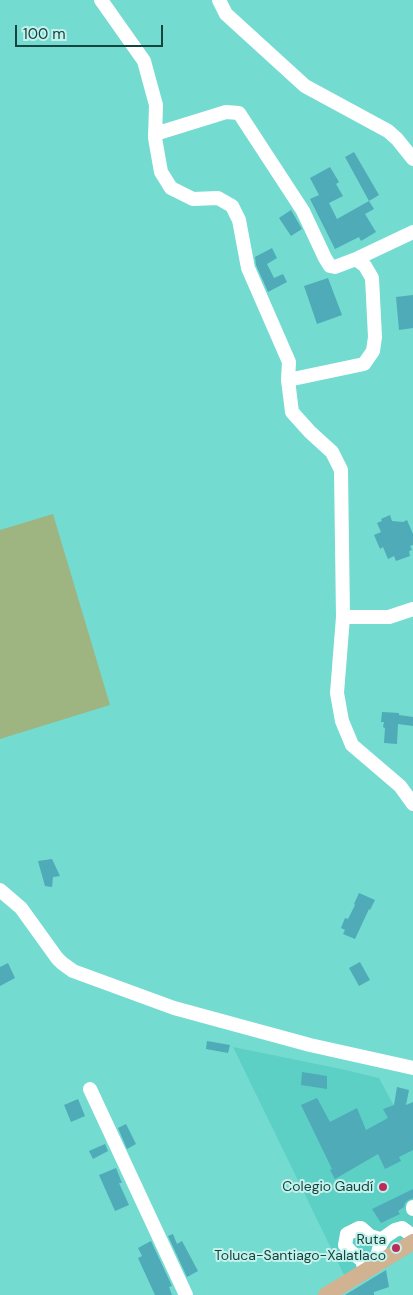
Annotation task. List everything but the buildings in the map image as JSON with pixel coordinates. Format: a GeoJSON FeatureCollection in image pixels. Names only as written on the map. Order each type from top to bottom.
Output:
{"type":"FeatureCollection","features":[{"type":"Feature","properties":{"kind":"main road"},"geometry":{"type":"LineString","coordinates":[[326,1295],[370,1268],[411,1233]]}},
{"type":"Feature","properties":{"kind":"street"},"geometry":{"type":"LineString","coordinates":[[101,0],[144,61],[156,105],[155,134],[161,172],[171,188],[193,199],[218,198],[232,206],[239,220],[248,268],[289,362],[288,380],[292,412],[332,452],[341,470],[343,617],[337,693],[342,720],[352,745],[400,786],[413,804]]}},
{"type":"Feature","properties":{"kind":"street"},"geometry":{"type":"LineString","coordinates":[[219,0],[226,14],[305,86],[388,131],[413,159]]}},
{"type":"Feature","properties":{"kind":"street"},"geometry":{"type":"LineString","coordinates":[[155,134],[226,112],[239,113],[303,210],[330,266],[335,267],[356,259],[413,232]]}},
{"type":"Feature","properties":{"kind":"street"},"geometry":{"type":"LineString","coordinates":[[288,380],[364,364],[372,351],[375,338],[372,278],[365,266],[356,259]]}},
{"type":"Feature","properties":{"kind":"street"},"geometry":{"type":"LineString","coordinates":[[343,617],[390,617],[413,609]]}},
{"type":"Feature","properties":{"kind":"street"},"geometry":{"type":"LineString","coordinates":[[0,890],[29,917],[62,963],[79,974],[174,1008],[310,1045],[413,1068]]}},
{"type":"Feature","properties":{"kind":"street"},"geometry":{"type":"LineString","coordinates":[[90,1089],[186,1295]]}},
{"type":"Feature","properties":{"kind":"street"},"geometry":{"type":"LineString","coordinates":[[383,1240],[370,1236],[359,1228],[347,1234],[345,1245],[350,1252],[370,1268],[385,1237],[395,1230],[402,1228],[411,1233]]}},
{"type":"Feature","properties":{"kind":"shaded area"},"geometry":{"type":"Polygon","coordinates":[[[53,514],[110,705],[0,739],[0,530],[53,514]]]}},
{"type":"Feature","properties":{"kind":"shaded area"},"geometry":{"type":"Polygon","coordinates":[[[233,1047],[379,1078],[413,1141],[413,1240],[346,1279],[233,1047]]]}},
{"type":"Feature","properties":{"kind":"place","name":"Colegio Gaudí"},"geometry":{"type":"Point","coordinates":[383,1187]}},
{"type":"Feature","properties":{"kind":"place","name":"Ruta Toluca-Santiago-Xalatlaco"},"geometry":{"type":"Point","coordinates":[396,1248]}}]}
